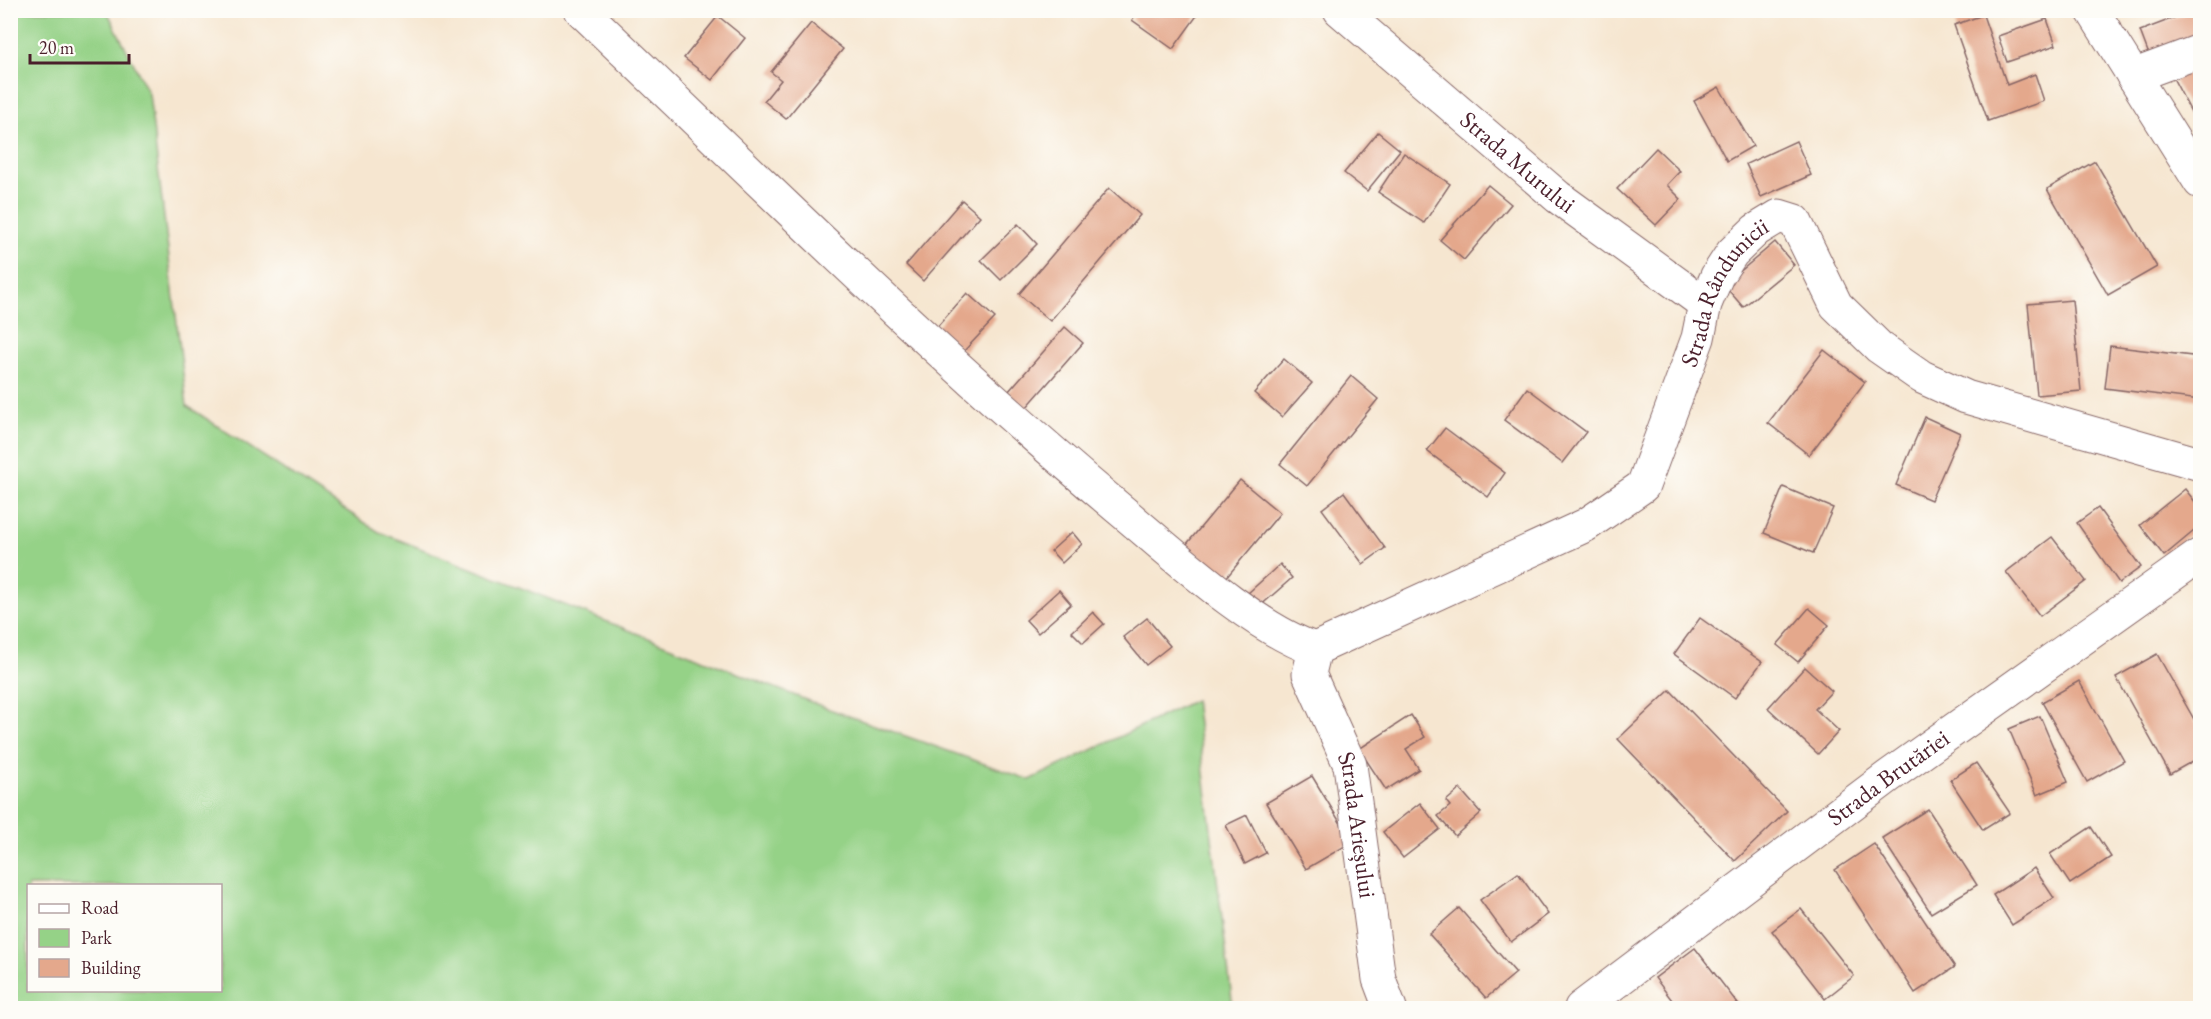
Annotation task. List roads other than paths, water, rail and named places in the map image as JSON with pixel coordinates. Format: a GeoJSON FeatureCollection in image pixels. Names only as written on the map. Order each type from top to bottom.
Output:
{"type":"FeatureCollection","features":[{"type":"Feature","properties":{"kind":"street"},"geometry":{"type":"LineString","coordinates":[[581,10],[895,311],[1023,428],[1228,597],[1290,641],[1315,649]]}},
{"type":"Feature","properties":{"kind":"street","name":"Strada Murului"},"geometry":{"type":"LineString","coordinates":[[1340,10],[1558,197],[1705,304]]}},
{"type":"Feature","properties":{"kind":"street"},"geometry":{"type":"LineString","coordinates":[[2092,10],[2200,182]]}},
{"type":"Feature","properties":{"kind":"street"},"geometry":{"type":"LineString","coordinates":[[2133,76],[2200,51]]}},
{"type":"Feature","properties":{"kind":"street","name":"Strada Rândunicii"},"geometry":{"type":"LineString","coordinates":[[1315,649],[1586,525],[1643,486],[1698,338],[1705,304],[1717,276],[1732,253],[1756,230],[1779,216],[1795,221],[1836,305],[1879,347],[1922,377],[1966,397],[2200,464]]}},
{"type":"Feature","properties":{"kind":"street","name":"Strada Brutăriei"},"geometry":{"type":"LineString","coordinates":[[1581,1008],[1888,776],[2200,555]]}},
{"type":"Feature","properties":{"kind":"street","name":"Strada Arieșului"},"geometry":{"type":"LineString","coordinates":[[1315,649],[1309,674],[1350,765],[1378,979],[1390,1008]]}}]}
